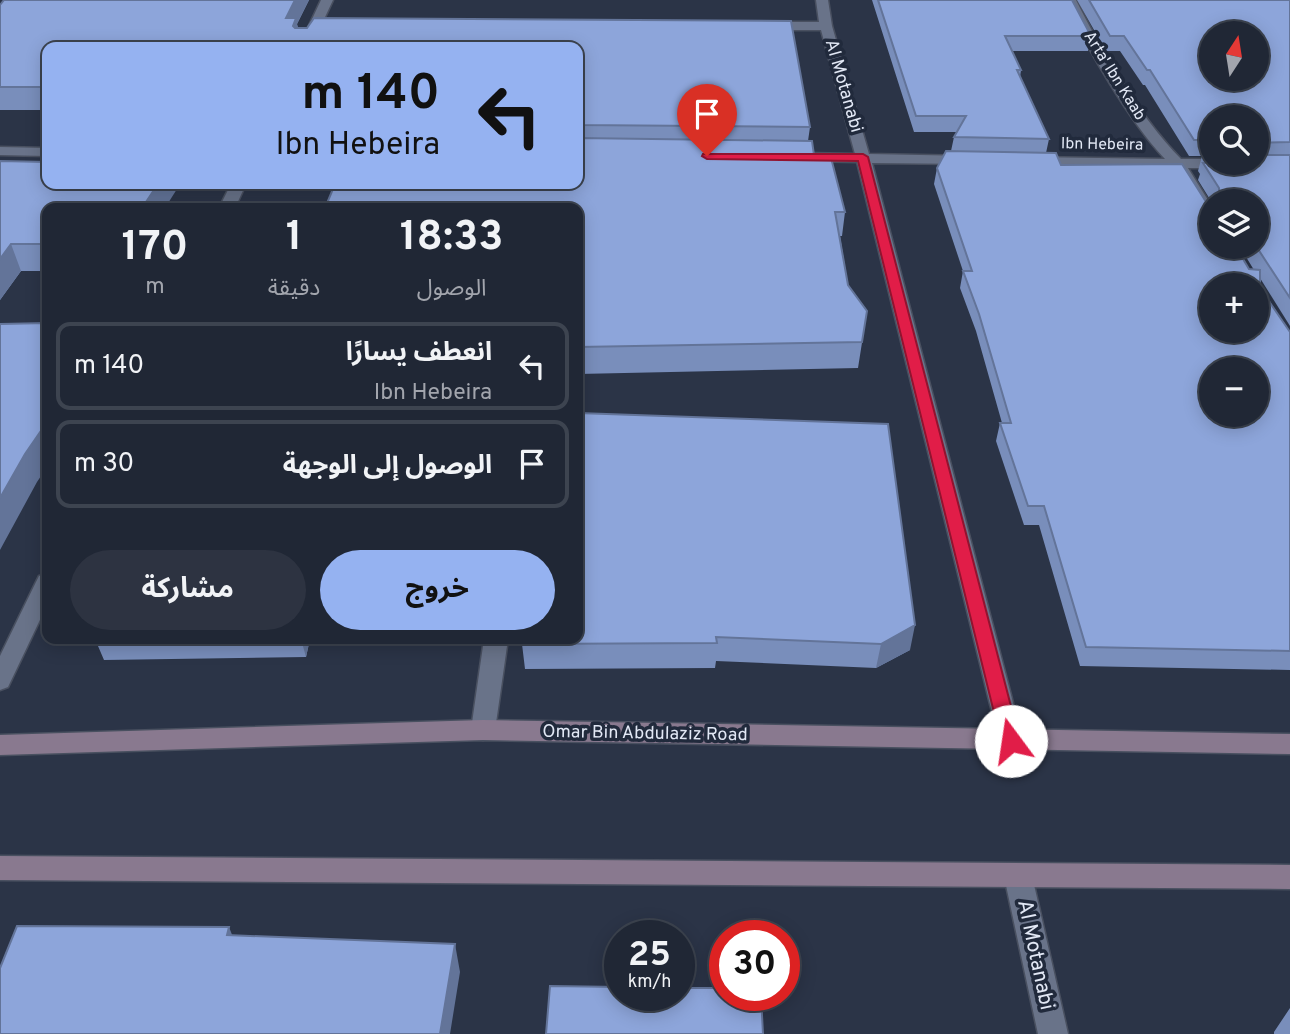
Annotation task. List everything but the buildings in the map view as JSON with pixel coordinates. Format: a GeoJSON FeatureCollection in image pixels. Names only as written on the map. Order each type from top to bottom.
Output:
{"type":"FeatureCollection","features":[{"type":"Feature","properties":{"kind":"main road","name":"Omar Bin Abdulaziz Road"},"geometry":{"type":"LineString","coordinates":[[0,745],[483,730],[1290,744]]}},
{"type":"Feature","properties":{"kind":"main road"},"geometry":{"type":"LineString","coordinates":[[0,868],[1290,877]]}},
{"type":"Feature","properties":{"kind":"street"},"geometry":{"type":"LineString","coordinates":[[308,42],[327,0]]}},
{"type":"Feature","properties":{"kind":"street","name":"Al Motanabi"},"geometry":{"type":"LineString","coordinates":[[822,0],[826,26],[863,157],[1011,741]]}},
{"type":"Feature","properties":{"kind":"street","name":"Arta' Ibn Kaab"},"geometry":{"type":"LineString","coordinates":[[1070,0],[1085,30],[1154,139],[1178,164],[1199,198]]}},
{"type":"Feature","properties":{"kind":"street"},"geometry":{"type":"LineString","coordinates":[[316,26],[330,26]]}},
{"type":"Feature","properties":{"kind":"street"},"geometry":{"type":"LineString","coordinates":[[757,26],[826,26]]}},
{"type":"Feature","properties":{"kind":"street"},"geometry":{"type":"LineString","coordinates":[[0,151],[42,152]]}},
{"type":"Feature","properties":{"kind":"street"},"geometry":{"type":"LineString","coordinates":[[795,157],[986,160]]}},
{"type":"Feature","properties":{"kind":"street","name":"Ibn Hebeira"},"geometry":{"type":"LineString","coordinates":[[1013,161],[1199,164]]}},
{"type":"Feature","properties":{"kind":"street"},"geometry":{"type":"LineString","coordinates":[[0,681],[42,593]]}},
{"type":"Feature","properties":{"kind":"street"},"geometry":{"type":"LineString","coordinates":[[483,730],[495,644]]}},
{"type":"Feature","properties":{"kind":"street","name":"Al Motanabi"},"geometry":{"type":"LineString","coordinates":[[1018,876],[1052,1034]]}},
{"type":"Feature","properties":{"kind":"route"},"geometry":{"type":"LineString","coordinates":[[707,156],[863,157],[1011,741]]}}]}
